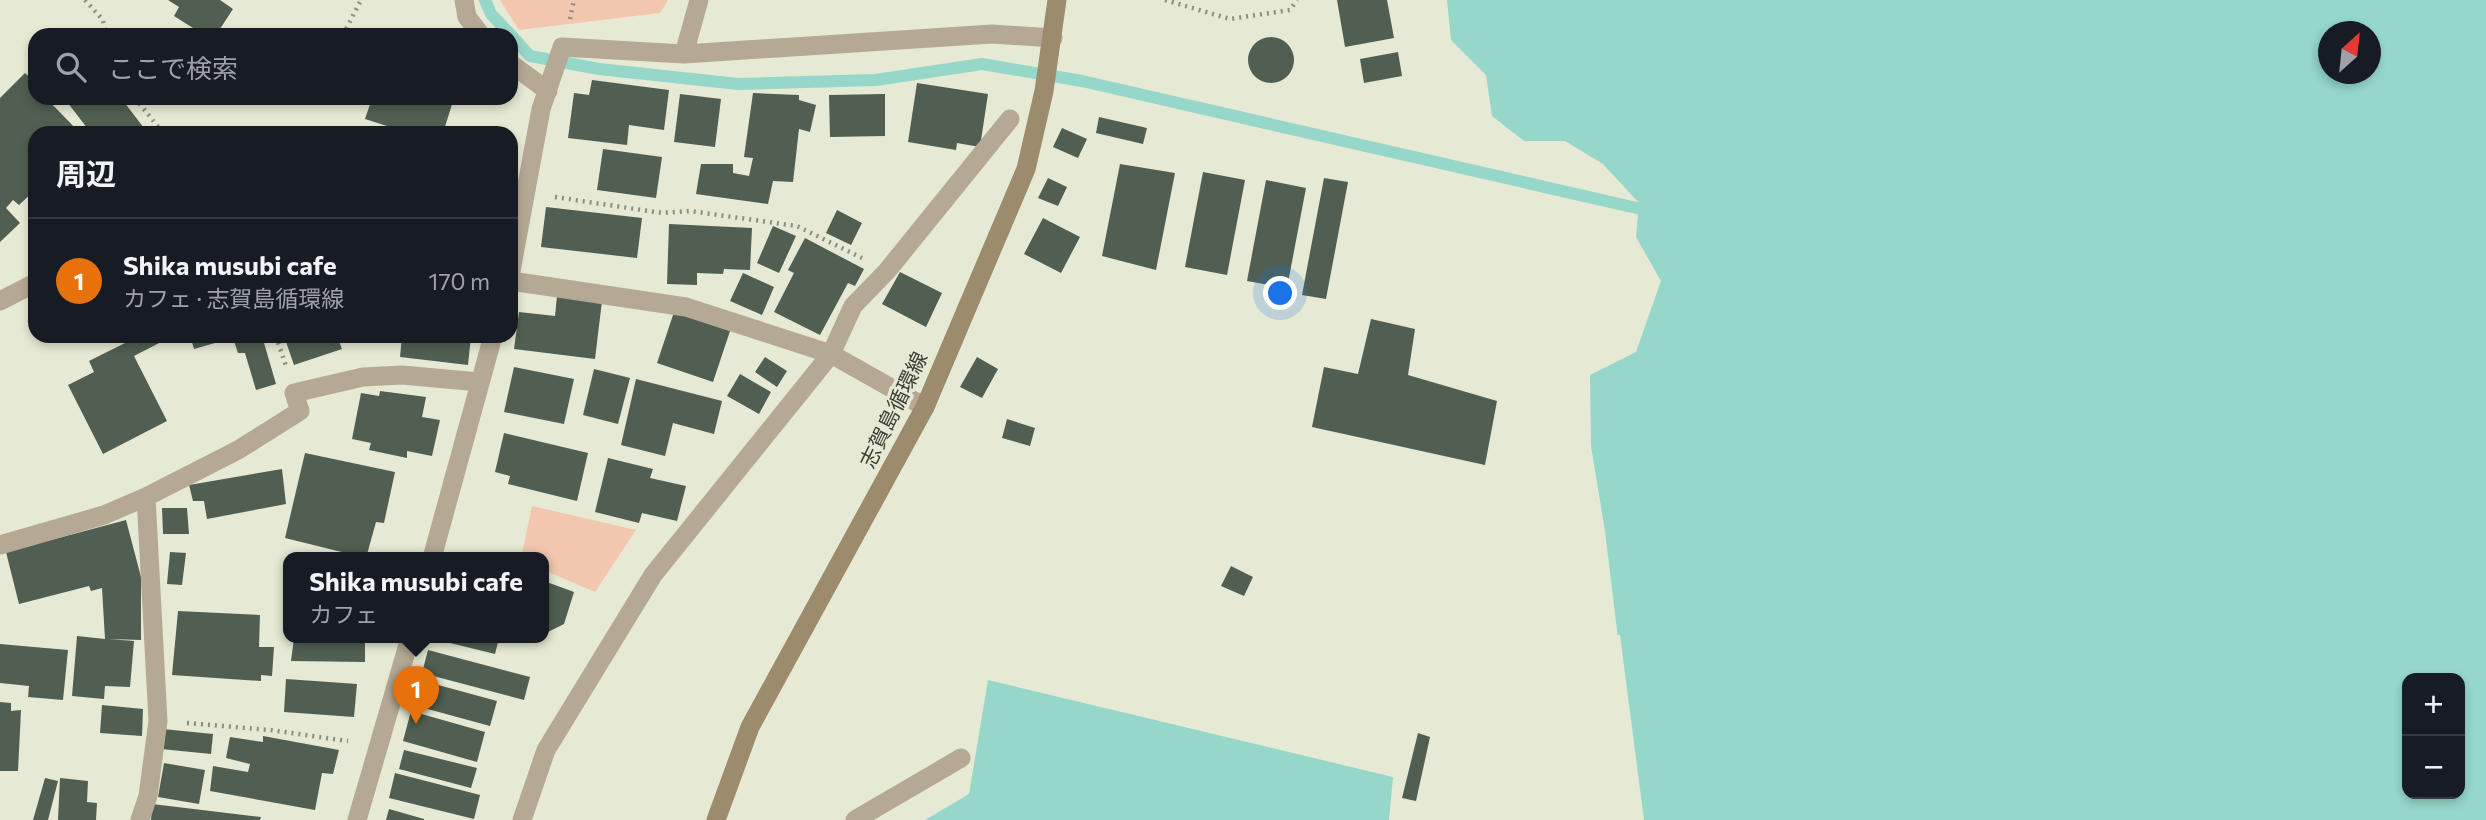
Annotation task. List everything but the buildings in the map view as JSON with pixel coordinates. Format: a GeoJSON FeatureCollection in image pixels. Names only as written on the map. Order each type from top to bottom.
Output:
{"type":"FeatureCollection","features":[{"type":"Feature","properties":{"kind":"main road","name":"志賀島循環線"},"geometry":{"type":"LineString","coordinates":[[716,820],[750,727],[925,407],[1026,169],[1044,91],[1057,0]]}},
{"type":"Feature","properties":{"kind":"street"},"geometry":{"type":"LineString","coordinates":[[464,0],[467,17],[476,28]]}},
{"type":"Feature","properties":{"kind":"street"},"geometry":{"type":"LineString","coordinates":[[684,54],[699,0]]}},
{"type":"Feature","properties":{"kind":"street"},"geometry":{"type":"LineString","coordinates":[[518,235],[541,109],[562,47],[684,54],[992,34],[1053,38]]}},
{"type":"Feature","properties":{"kind":"street"},"geometry":{"type":"LineString","coordinates":[[518,69],[548,91]]}},
{"type":"Feature","properties":{"kind":"street"},"geometry":{"type":"LineString","coordinates":[[522,820],[546,750],[653,575],[831,354],[853,306],[887,271],[1010,119]]}},
{"type":"Feature","properties":{"kind":"street"},"geometry":{"type":"LineString","coordinates":[[518,282],[686,307],[831,354],[925,407]]}},
{"type":"Feature","properties":{"kind":"street"},"geometry":{"type":"LineString","coordinates":[[0,301],[28,287]]}},
{"type":"Feature","properties":{"kind":"street"},"geometry":{"type":"LineString","coordinates":[[434,552],[491,343]]}},
{"type":"Feature","properties":{"kind":"street"},"geometry":{"type":"LineString","coordinates":[[0,545],[104,515],[146,497],[238,450],[300,411],[294,393],[363,377],[402,375],[479,382]]}},
{"type":"Feature","properties":{"kind":"street"},"geometry":{"type":"LineString","coordinates":[[140,820],[148,796],[158,721],[146,497]]}},
{"type":"Feature","properties":{"kind":"street"},"geometry":{"type":"LineString","coordinates":[[357,820],[410,643]]}},
{"type":"Feature","properties":{"kind":"street"},"geometry":{"type":"LineString","coordinates":[[855,820],[961,758]]}},
{"type":"Feature","properties":{"kind":"path"},"geometry":{"type":"LineString","coordinates":[[85,0],[103,20],[105,28]]}},
{"type":"Feature","properties":{"kind":"path"},"geometry":{"type":"LineString","coordinates":[[347,28],[361,0]]}},
{"type":"Feature","properties":{"kind":"path"},"geometry":{"type":"LineString","coordinates":[[1165,0],[1230,19],[1290,10],[1297,0]]}},
{"type":"Feature","properties":{"kind":"path"},"geometry":{"type":"LineString","coordinates":[[141,105],[157,126]]}},
{"type":"Feature","properties":{"kind":"path"},"geometry":{"type":"LineString","coordinates":[[526,193],[662,213],[690,211],[797,226],[887,271]]}},
{"type":"Feature","properties":{"kind":"path"},"geometry":{"type":"LineString","coordinates":[[158,721],[270,730],[379,746]]}},
{"type":"Feature","properties":{"kind":"shaded area"},"geometry":{"type":"Polygon","coordinates":[[[500,0],[668,0],[660,13],[519,30],[500,0]]]}},
{"type":"Feature","properties":{"kind":"shaded area"},"geometry":{"type":"Polygon","coordinates":[[[532,506],[636,530],[595,592],[549,572],[549,552],[522,552],[532,506]]]}},
{"type":"Feature","properties":{"kind":"water"},"geometry":{"type":"Polygon","coordinates":[[[1447,0],[2486,0],[2486,820],[1640,820],[1605,531],[1591,446],[1590,375],[1636,352],[1661,281],[1636,237],[1639,203],[1603,164],[1565,141],[1524,141],[1492,116],[1486,75],[1451,40],[1447,0]]]}},
{"type":"Feature","properties":{"kind":"water"},"geometry":{"type":"Polygon","coordinates":[[[988,680],[1393,777],[1389,820],[925,820],[969,794],[988,680]]]}},
{"type":"Feature","properties":{"kind":"pier"},"geometry":{"type":"Polygon","coordinates":[[[1614,635],[1620,635],[1644,820],[1637,820],[1614,635]]]}},
{"type":"Feature","properties":{"kind":"waterway"},"geometry":{"type":"LineString","coordinates":[[485,0],[491,14],[504,28]]}},
{"type":"Feature","properties":{"kind":"waterway"},"geometry":{"type":"LineString","coordinates":[[518,43],[530,56],[599,69],[738,84],[876,80],[982,64],[1082,81],[1654,212]]}},
{"type":"Feature","properties":{"kind":"place","name":"Shika musubi cafe"},"geometry":{"type":"Point","coordinates":[416,724]}}]}
